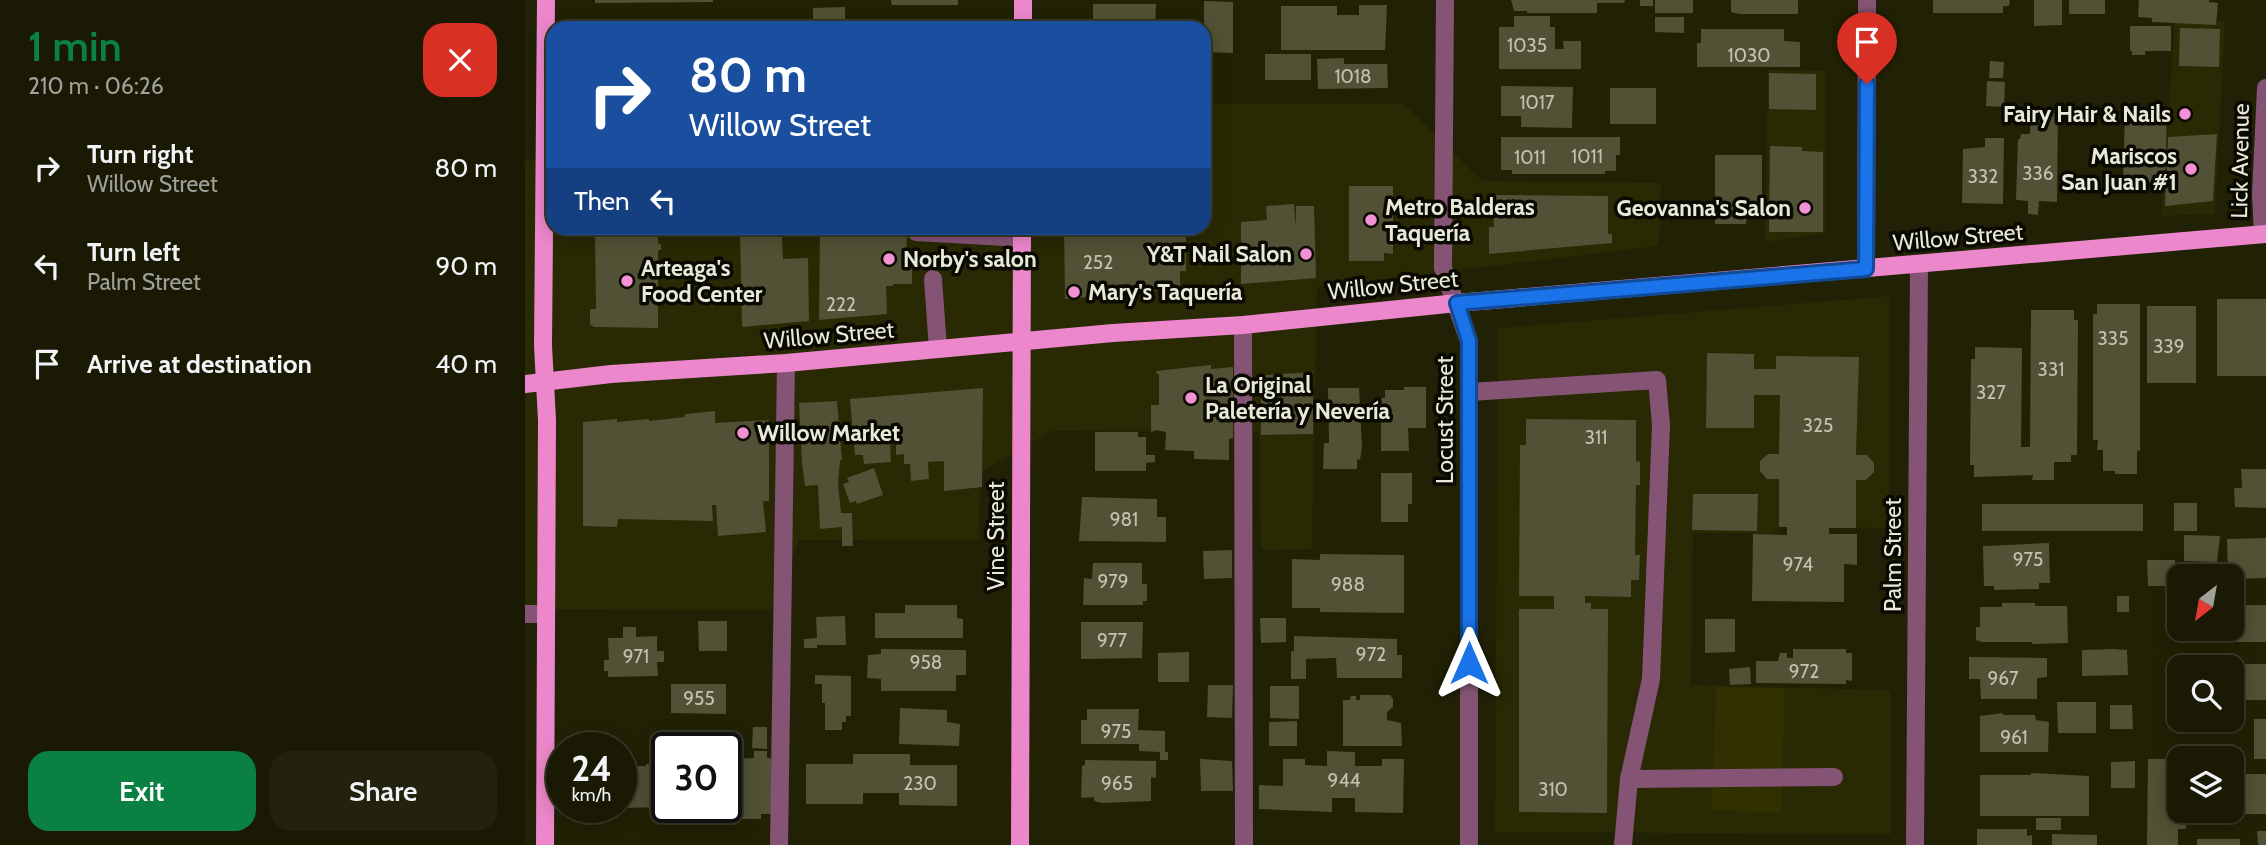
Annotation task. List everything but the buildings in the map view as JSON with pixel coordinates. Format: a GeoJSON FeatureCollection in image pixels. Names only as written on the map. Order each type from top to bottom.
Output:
{"type":"FeatureCollection","features":[{"type":"Feature","properties":{"kind":"main road"},"geometry":{"type":"LineString","coordinates":[[545,845],[547,420],[543,333],[546,0]]}},
{"type":"Feature","properties":{"kind":"main road"},"geometry":{"type":"LineString","coordinates":[[1023,0],[1023,21]]}},
{"type":"Feature","properties":{"kind":"main road","name":"Willow Street"},"geometry":{"type":"LineString","coordinates":[[525,384],[611,374],[786,363],[1243,326],[1457,303],[2264,234]]}},
{"type":"Feature","properties":{"kind":"main road","name":"Vine Street"},"geometry":{"type":"LineString","coordinates":[[1020,845],[1022,235]]}},
{"type":"Feature","properties":{"kind":"street","name":"Locust Street"},"geometry":{"type":"LineString","coordinates":[[1445,0],[1444,268],[1469,341],[1468,845]]}},
{"type":"Feature","properties":{"kind":"street"},"geometry":{"type":"LineString","coordinates":[[1866,269],[1867,0]]}},
{"type":"Feature","properties":{"kind":"street","name":"Lick Avenue"},"geometry":{"type":"LineString","coordinates":[[2264,234],[2261,194],[2266,88]]}},
{"type":"Feature","properties":{"kind":"street","name":"Palm Street"},"geometry":{"type":"LineString","coordinates":[[1915,845],[1919,265]]}},
{"type":"Feature","properties":{"kind":"street"},"geometry":{"type":"LineString","coordinates":[[933,279],[938,349]]}},
{"type":"Feature","properties":{"kind":"street"},"geometry":{"type":"LineString","coordinates":[[1243,326],[1244,845]]}},
{"type":"Feature","properties":{"kind":"street"},"geometry":{"type":"LineString","coordinates":[[779,845],[786,363]]}},
{"type":"Feature","properties":{"kind":"street"},"geometry":{"type":"LineString","coordinates":[[1470,392],[1657,380],[1661,425],[1651,679],[1629,779],[1623,845]]}},
{"type":"Feature","properties":{"kind":"street"},"geometry":{"type":"LineString","coordinates":[[525,614],[545,614]]}},
{"type":"Feature","properties":{"kind":"street"},"geometry":{"type":"LineString","coordinates":[[1629,779],[1834,777]]}},
{"type":"Feature","properties":{"kind":"shaded area"},"geometry":{"type":"Polygon","coordinates":[[[2225,21],[2215,214],[2161,216],[2175,23],[2225,21]]]}},
{"type":"Feature","properties":{"kind":"shaded area"},"geometry":{"type":"Polygon","coordinates":[[[1768,70],[1825,71],[1826,233],[1765,242],[1768,70]]]}},
{"type":"Feature","properties":{"kind":"shaded area"},"geometry":{"type":"Polygon","coordinates":[[[1211,104],[1404,104],[1482,181],[1661,183],[1659,246],[1317,287],[1312,549],[1261,550],[1259,432],[1051,431],[980,473],[979,541],[799,540],[771,610],[525,609],[525,160],[546,161],[546,235],[1211,235],[1211,104]]]}},
{"type":"Feature","properties":{"kind":"shaded area"},"geometry":{"type":"Polygon","coordinates":[[[1890,296],[1890,528],[1779,527],[1774,533],[1693,533],[1691,685],[1891,690],[1891,834],[1495,832],[1498,328],[1890,296]]]}},
{"type":"Feature","properties":{"kind":"shaded area"},"geometry":{"type":"Polygon","coordinates":[[[1716,687],[1785,688],[1781,813],[1712,810],[1716,687]]]}},
{"type":"Feature","properties":{"kind":"place","name":"Fairy Hair & Nails"},"geometry":{"type":"Point","coordinates":[2185,114]}},
{"type":"Feature","properties":{"kind":"place","name":"Mariscos San Juan #1"},"geometry":{"type":"Point","coordinates":[2191,169]}},
{"type":"Feature","properties":{"kind":"place","name":"Geovanna's Salon"},"geometry":{"type":"Point","coordinates":[1805,208]}},
{"type":"Feature","properties":{"kind":"place","name":"Metro Balderas Taquería"},"geometry":{"type":"Point","coordinates":[1371,220]}},
{"type":"Feature","properties":{"kind":"place","name":"Y&T Nail Salon"},"geometry":{"type":"Point","coordinates":[1306,254]}},
{"type":"Feature","properties":{"kind":"place","name":"Norby's salon"},"geometry":{"type":"Point","coordinates":[889,259]}},
{"type":"Feature","properties":{"kind":"place","name":"Arteaga's Food Center"},"geometry":{"type":"Point","coordinates":[627,281]}},
{"type":"Feature","properties":{"kind":"place","name":"Mary's Taquería"},"geometry":{"type":"Point","coordinates":[1074,292]}},
{"type":"Feature","properties":{"kind":"place","name":"La Original Paletería y Nevería"},"geometry":{"type":"Point","coordinates":[1191,398]}},
{"type":"Feature","properties":{"kind":"place","name":"Willow Market"},"geometry":{"type":"Point","coordinates":[743,433]}},
{"type":"Feature","properties":{"kind":"route"},"geometry":{"type":"LineString","coordinates":[[1469,663],[1469,341],[1457,303],[1866,269],[1867,84]]}}]}
